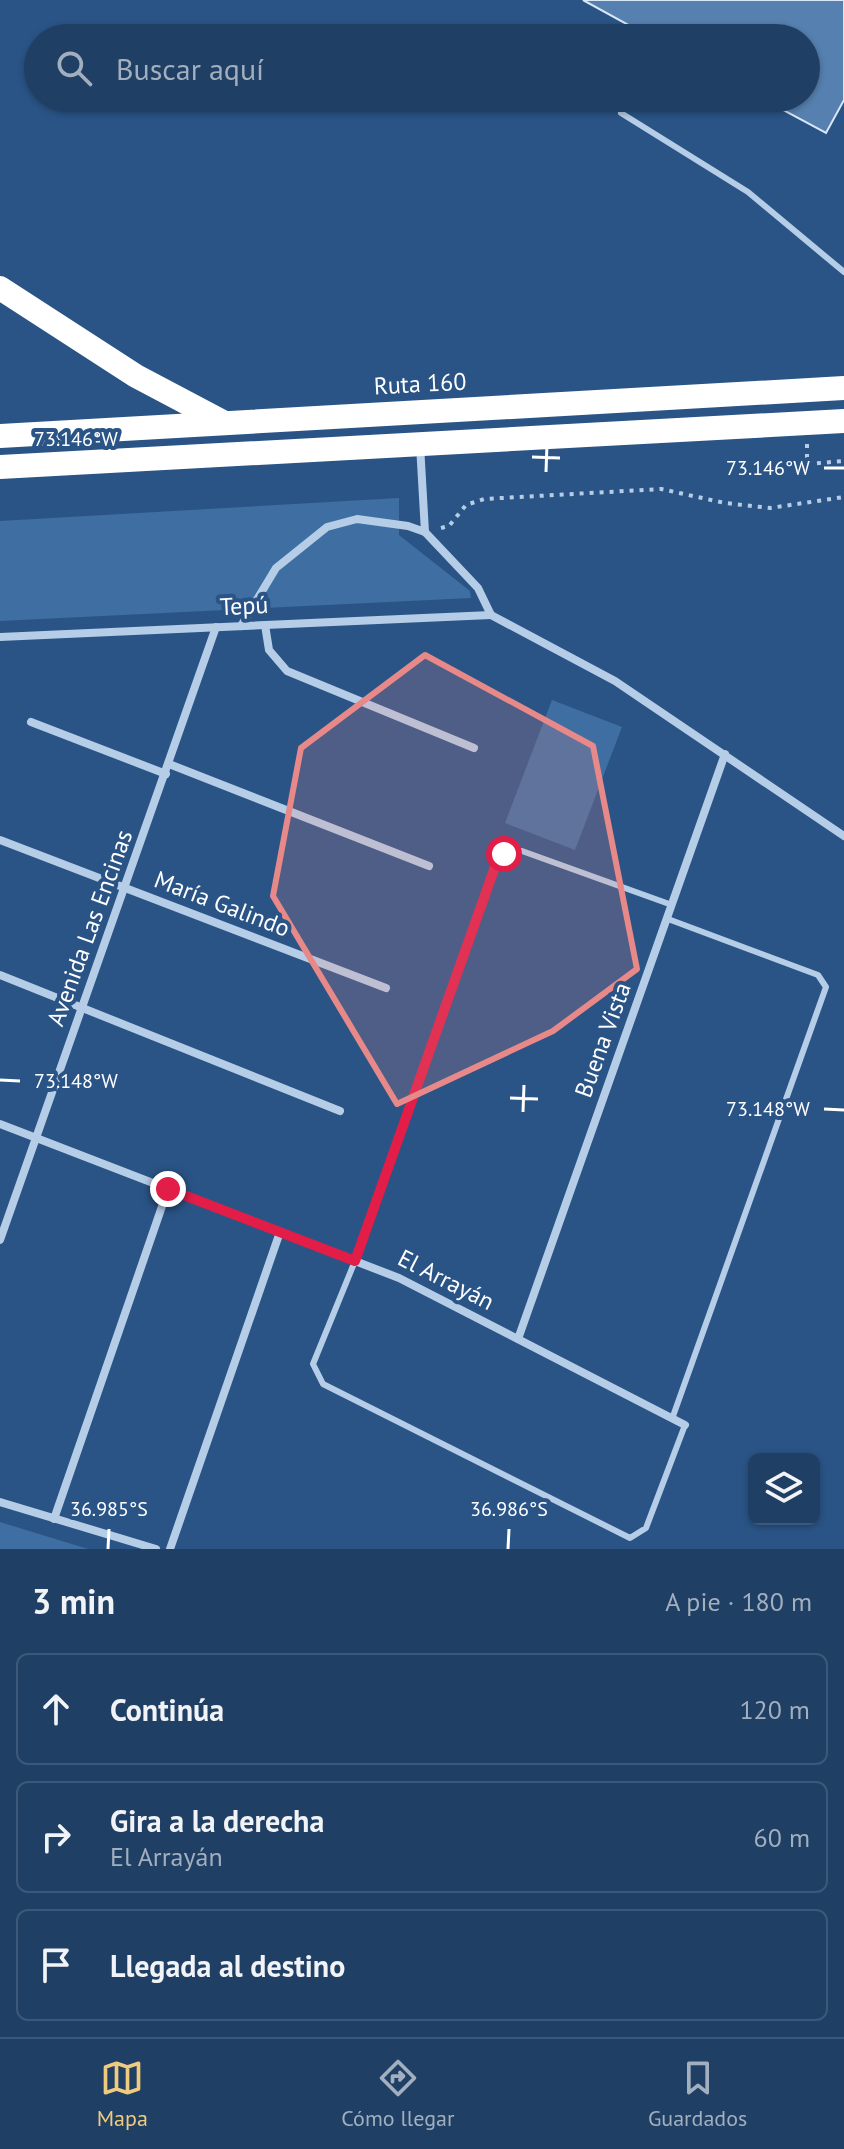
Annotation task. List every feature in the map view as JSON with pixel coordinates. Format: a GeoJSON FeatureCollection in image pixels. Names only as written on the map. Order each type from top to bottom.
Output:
{"type":"FeatureCollection","features":[{"type":"Feature","properties":{"kind":"highway"},"geometry":{"type":"LineString","coordinates":[[0,288],[136,376],[225,423]]}},
{"type":"Feature","properties":{"kind":"highway","name":"Ruta 160"},"geometry":{"type":"LineString","coordinates":[[0,436],[844,388]]}},
{"type":"Feature","properties":{"kind":"highway"},"geometry":{"type":"LineString","coordinates":[[0,467],[844,421]]}},
{"type":"Feature","properties":{"kind":"street"},"geometry":{"type":"LineString","coordinates":[[420,444],[425,532]]}},
{"type":"Feature","properties":{"kind":"street"},"geometry":{"type":"LineString","coordinates":[[241,626],[276,568],[327,527],[341,521],[371,519],[425,532],[483,594],[491,615],[615,681],[844,836]]}},
{"type":"Feature","properties":{"kind":"street","name":"Tepú"},"geometry":{"type":"LineString","coordinates":[[0,637],[491,615]]}},
{"type":"Feature","properties":{"kind":"street"},"geometry":{"type":"LineString","coordinates":[[265,625],[269,650],[287,671],[474,748]]}},
{"type":"Feature","properties":{"kind":"street","name":"Avenida Las Encinas"},"geometry":{"type":"LineString","coordinates":[[0,1240],[216,627]]}},
{"type":"Feature","properties":{"kind":"street"},"geometry":{"type":"LineString","coordinates":[[31,722],[166,774]]}},
{"type":"Feature","properties":{"kind":"street","name":"Buena Vista"},"geometry":{"type":"LineString","coordinates":[[518,1339],[725,754]]}},
{"type":"Feature","properties":{"kind":"street"},"geometry":{"type":"LineString","coordinates":[[169,764],[429,866]]}},
{"type":"Feature","properties":{"kind":"street","name":"María Galindo"},"geometry":{"type":"LineString","coordinates":[[0,840],[386,988]]}},
{"type":"Feature","properties":{"kind":"street"},"geometry":{"type":"LineString","coordinates":[[0,975],[340,1111]]}},
{"type":"Feature","properties":{"kind":"street","name":"El Arrayán"},"geometry":{"type":"LineString","coordinates":[[0,1124],[399,1278],[685,1425]]}},
{"type":"Feature","properties":{"kind":"street"},"geometry":{"type":"LineString","coordinates":[[54,1519],[168,1189]]}},
{"type":"Feature","properties":{"kind":"street"},"geometry":{"type":"LineString","coordinates":[[170,1549],[280,1232]]}},
{"type":"Feature","properties":{"kind":"street"},"geometry":{"type":"LineString","coordinates":[[0,1502],[156,1549]]}},
{"type":"Feature","properties":{"kind":"lane"},"geometry":{"type":"LineString","coordinates":[[621,113],[748,192],[844,272]]}},
{"type":"Feature","properties":{"kind":"lane"},"geometry":{"type":"LineString","coordinates":[[673,905],[522,851],[509,851],[499,858],[355,1261],[315,1356],[318,1379],[630,1538],[643,1532],[685,1425]]}},
{"type":"Feature","properties":{"kind":"lane"},"geometry":{"type":"LineString","coordinates":[[668,919],[818,975],[826,987],[672,1419]]}},
{"type":"Feature","properties":{"kind":"path"},"geometry":{"type":"LineString","coordinates":[[807,423],[807,464],[844,461]]}},
{"type":"Feature","properties":{"kind":"path"},"geometry":{"type":"LineString","coordinates":[[425,532],[449,526],[465,505],[484,499],[661,489],[725,503],[770,508],[844,497]]}},
{"type":"Feature","properties":{"kind":"highlighted area"},"geometry":{"type":"Polygon","coordinates":[[[425,655],[593,746],[637,969],[553,1031],[397,1104],[273,896],[301,748],[425,655]]]}},
{"type":"Feature","properties":{"kind":"shaded area"},"geometry":{"type":"Polygon","coordinates":[[[399,498],[399,535],[470,591],[471,598],[0,621],[0,521],[399,498]]]}},
{"type":"Feature","properties":{"kind":"shaded area"},"geometry":{"type":"Polygon","coordinates":[[[552,700],[622,727],[575,850],[505,823],[552,700]]]}},
{"type":"Feature","properties":{"kind":"shaded area"},"geometry":{"type":"Polygon","coordinates":[[[0,1522],[88,1549],[0,1549],[0,1522]]]}},
{"type":"Feature","properties":{"kind":"building"},"geometry":{"type":"Polygon","coordinates":[[[583,0],[844,0],[844,100],[826,133],[787,112],[820,112],[820,24],[627,24],[583,0]]]}},
{"type":"Feature","properties":{"kind":"route"},"geometry":{"type":"LineString","coordinates":[[168,1189],[355,1261],[496,864],[504,854]]}}]}
